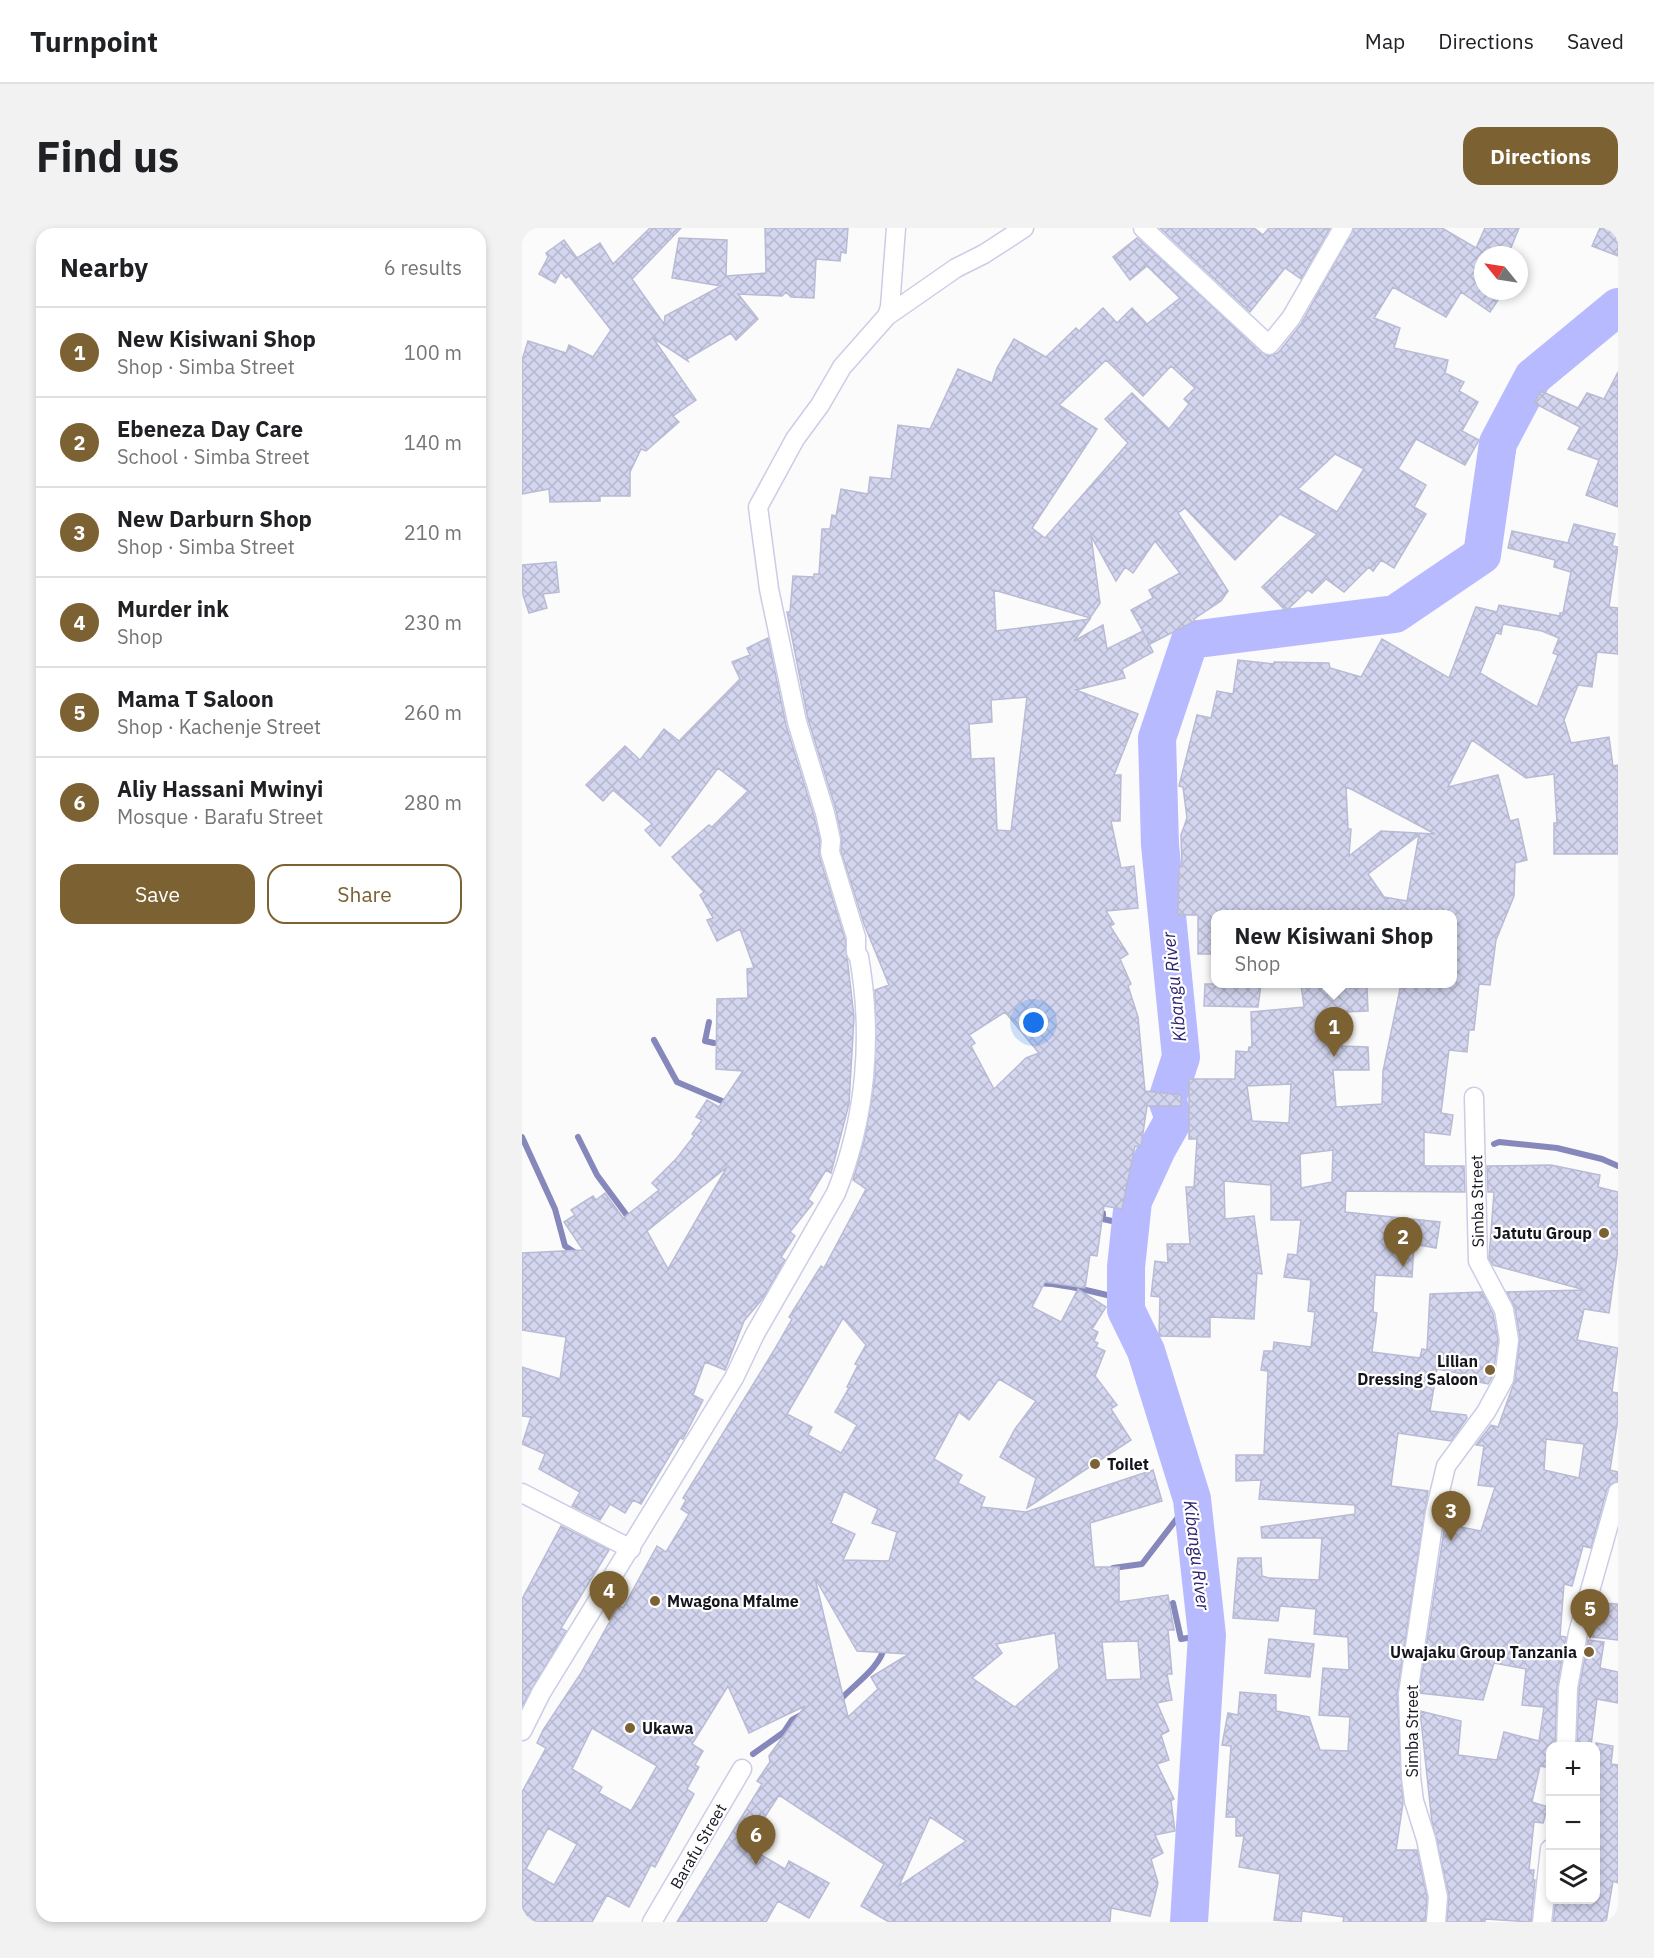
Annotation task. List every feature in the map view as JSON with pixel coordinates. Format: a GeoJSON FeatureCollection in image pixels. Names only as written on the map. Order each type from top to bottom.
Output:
{"type":"FeatureCollection","features":[{"type":"Feature","properties":{"kind":"street"},"geometry":{"type":"LineString","coordinates":[[887,316],[890,307],[896,228]]}},
{"type":"Feature","properties":{"kind":"street"},"geometry":{"type":"LineString","coordinates":[[522,1731],[542,1693],[734,1378],[755,1334],[837,1193],[846,1169],[859,1112],[864,1086],[868,1026],[865,991],[856,952],[856,937],[830,852],[831,840],[825,813],[797,722],[769,589],[758,507],[795,440],[820,405],[842,367],[887,316],[956,268],[984,254],[1024,228]]}},
{"type":"Feature","properties":{"kind":"street"},"geometry":{"type":"LineString","coordinates":[[1143,228],[1269,345],[1291,318],[1343,228]]}},
{"type":"Feature","properties":{"kind":"street","name":"Simba Street"},"geometry":{"type":"LineString","coordinates":[[1436,1922],[1438,1897],[1426,1839],[1414,1801],[1411,1777],[1408,1694],[1436,1512],[1446,1466],[1486,1412],[1504,1379],[1509,1340],[1504,1310],[1479,1261],[1474,1097]]}},
{"type":"Feature","properties":{"kind":"street"},"geometry":{"type":"LineString","coordinates":[[1566,1742],[1568,1688],[1578,1633],[1618,1492]]}},
{"type":"Feature","properties":{"kind":"street"},"geometry":{"type":"LineString","coordinates":[[522,1493],[631,1549]]}},
{"type":"Feature","properties":{"kind":"street","name":"Barafu Street"},"geometry":{"type":"LineString","coordinates":[[652,1922],[742,1769]]}},
{"type":"Feature","properties":{"kind":"street"},"geometry":{"type":"LineString","coordinates":[[1542,1922],[1551,1850]]}},
{"type":"Feature","properties":{"kind":"building"},"geometry":{"type":"Polygon","coordinates":[[[650,228],[681,228],[632,279],[664,324],[665,316],[721,286],[672,278],[679,238],[727,240],[726,276],[766,273],[765,228],[848,228],[846,253],[841,252],[840,261],[816,259],[814,298],[791,297],[786,292],[782,296],[738,294],[758,319],[736,340],[731,333],[687,359],[688,361],[653,338],[696,400],[673,416],[679,422],[646,451],[641,449],[630,472],[630,496],[600,496],[600,501],[550,502],[549,489],[522,494],[522,360],[528,341],[566,353],[569,345],[593,357],[611,330],[569,276],[566,278],[561,272],[555,283],[539,274],[548,257],[546,253],[564,240],[577,258],[600,243],[613,264],[650,228]]]}},
{"type":"Feature","properties":{"kind":"building"},"geometry":{"type":"Polygon","coordinates":[[[1160,228],[1254,228],[1263,235],[1269,228],[1330,228],[1301,279],[1285,268],[1250,312],[1160,228]]]}},
{"type":"Feature","properties":{"kind":"building"},"geometry":{"type":"Polygon","coordinates":[[[1354,228],[1442,228],[1474,247],[1474,300],[1498,300],[1490,312],[1461,292],[1446,317],[1393,287],[1374,318],[1400,328],[1394,348],[1448,360],[1445,373],[1464,382],[1459,391],[1478,402],[1462,431],[1479,440],[1465,465],[1416,439],[1398,469],[1426,485],[1414,507],[1426,514],[1394,568],[1381,560],[1373,571],[1369,567],[1344,592],[1326,579],[1312,593],[1308,590],[1286,611],[1262,587],[1317,534],[1280,514],[1235,560],[1185,508],[1178,513],[1228,591],[1221,601],[1194,619],[1195,621],[1150,644],[1145,634],[1153,652],[1122,669],[1125,678],[1076,690],[1138,714],[1114,775],[1121,775],[1120,821],[1111,821],[1121,868],[1134,866],[1138,908],[1106,911],[1114,924],[1110,926],[1128,954],[1120,959],[1131,984],[1128,986],[1138,1017],[1145,1091],[1181,1095],[1181,1106],[1147,1106],[1141,1147],[1135,1146],[1122,1209],[1104,1206],[1097,1256],[1090,1255],[1085,1288],[1045,1282],[1032,1307],[1061,1322],[1078,1289],[1106,1307],[1092,1329],[1098,1332],[1094,1341],[1098,1343],[1096,1347],[1105,1351],[1095,1376],[1117,1405],[1111,1409],[1131,1440],[1027,1508],[1036,1478],[1000,1457],[1015,1429],[1036,1401],[999,1379],[969,1420],[959,1412],[934,1459],[962,1475],[958,1483],[985,1497],[981,1507],[1026,1512],[1153,1470],[1162,1501],[1090,1523],[1094,1567],[1119,1567],[1119,1602],[1168,1595],[1174,1630],[1168,1630],[1172,1674],[1167,1674],[1172,1700],[1157,1703],[1169,1731],[1161,1735],[1169,1760],[1157,1764],[1174,1799],[1171,1801],[1175,1831],[1155,1835],[1163,1853],[1151,1859],[1158,1883],[1150,1916],[1111,1908],[1110,1922],[889,1922],[861,1906],[884,1864],[779,1795],[746,1846],[785,1869],[789,1861],[829,1883],[809,1918],[778,1901],[766,1922],[677,1922],[762,1784],[757,1781],[770,1762],[769,1756],[805,1706],[749,1733],[728,1686],[692,1744],[703,1751],[695,1765],[699,1767],[687,1789],[694,1794],[655,1867],[651,1865],[629,1907],[607,1895],[592,1922],[522,1922],[522,1792],[546,1748],[537,1743],[543,1730],[581,1673],[619,1605],[623,1608],[657,1546],[666,1552],[689,1514],[681,1509],[686,1500],[683,1498],[773,1352],[792,1319],[789,1317],[821,1266],[824,1268],[866,1189],[853,1180],[865,1138],[875,1078],[875,990],[889,985],[864,924],[841,851],[842,838],[836,810],[808,719],[787,612],[790,612],[793,576],[814,577],[814,574],[819,574],[822,529],[830,529],[832,515],[836,516],[841,489],[868,494],[870,477],[891,479],[898,425],[930,429],[958,369],[992,383],[997,368],[1014,339],[1046,357],[1076,328],[1079,331],[1103,308],[1117,323],[1132,308],[1147,324],[1180,298],[1147,266],[1130,280],[1113,257],[1137,238],[1267,356],[1278,353],[1301,324],[1354,228]],[[1106,360],[1059,405],[1097,429],[1032,528],[1045,538],[1128,443],[1105,419],[1132,393],[1169,429],[1189,404],[1184,399],[1195,388],[1171,366],[1143,396],[1106,360]],[[1335,454],[1298,489],[1337,512],[1364,469],[1335,454]],[[1091,536],[1100,603],[1090,618],[994,590],[996,631],[1090,619],[1074,641],[1103,625],[1107,649],[1143,631],[1131,610],[1153,598],[1149,590],[1180,573],[1155,541],[1133,573],[1125,567],[1116,581],[1091,536]],[[1027,697],[991,700],[992,722],[969,724],[971,759],[994,758],[997,830],[1011,831],[1027,697]],[[1005,1012],[969,1035],[975,1043],[971,1046],[994,1089],[1026,1058],[1039,1053],[1005,1012]],[[843,1318],[787,1414],[812,1427],[808,1435],[841,1453],[857,1425],[835,1412],[849,1388],[847,1387],[858,1365],[855,1364],[866,1345],[843,1318]],[[844,1491],[831,1523],[855,1534],[843,1560],[889,1561],[897,1532],[872,1523],[878,1509],[844,1491]],[[815,1578],[848,1717],[878,1689],[871,1677],[909,1654],[857,1651],[815,1578]],[[1055,1633],[996,1644],[1002,1653],[972,1678],[1015,1707],[1059,1668],[1055,1633]],[[1138,1641],[1102,1642],[1106,1680],[1141,1679],[1138,1641]],[[592,1728],[572,1769],[602,1787],[599,1793],[631,1811],[657,1766],[592,1728]],[[930,1817],[899,1886],[966,1841],[930,1817]],[[548,1828],[526,1869],[554,1885],[577,1844],[548,1828]]]}},
{"type":"Feature","properties":{"kind":"building"},"geometry":{"type":"Polygon","coordinates":[[[1485,228],[1519,228],[1512,246],[1477,246],[1485,228]]]}},
{"type":"Feature","properties":{"kind":"building"},"geometry":{"type":"Polygon","coordinates":[[[1600,228],[1618,228],[1618,256],[1592,246],[1600,228]]]}},
{"type":"Feature","properties":{"kind":"building"},"geometry":{"type":"Polygon","coordinates":[[[1618,372],[1618,507],[1586,495],[1599,460],[1568,449],[1580,427],[1534,403],[1541,391],[1578,408],[1587,393],[1604,399],[1618,372]]]}},
{"type":"Feature","properties":{"kind":"building"},"geometry":{"type":"Polygon","coordinates":[[[1574,524],[1615,534],[1612,546],[1618,547],[1609,607],[1618,608],[1618,654],[1597,652],[1592,687],[1578,685],[1564,720],[1571,743],[1609,737],[1613,766],[1618,765],[1618,854],[1554,854],[1554,823],[1557,823],[1554,774],[1526,778],[1472,740],[1448,787],[1498,775],[1510,821],[1518,819],[1527,860],[1515,863],[1514,896],[1496,940],[1490,985],[1479,984],[1474,1030],[1469,1030],[1467,1052],[1449,1050],[1441,1113],[1453,1115],[1450,1135],[1424,1132],[1424,1166],[1464,1166],[1465,1192],[1346,1191],[1345,1212],[1440,1222],[1436,1248],[1414,1244],[1412,1277],[1375,1275],[1373,1312],[1377,1313],[1372,1352],[1420,1358],[1422,1349],[1427,1350],[1430,1294],[1482,1292],[1493,1314],[1498,1340],[1493,1375],[1488,1384],[1478,1382],[1479,1377],[1437,1369],[1430,1411],[1466,1415],[1467,1418],[1451,1441],[1398,1433],[1391,1486],[1428,1491],[1397,1694],[1403,1803],[1396,1850],[1417,1850],[1427,1898],[1425,1922],[1343,1922],[1344,1917],[1302,1911],[1301,1922],[1274,1920],[1280,1874],[1239,1867],[1244,1836],[1236,1836],[1236,1817],[1226,1817],[1231,1746],[1222,1745],[1228,1713],[1238,1715],[1240,1692],[1276,1695],[1276,1711],[1309,1717],[1320,1750],[1348,1751],[1350,1717],[1319,1715],[1323,1668],[1349,1670],[1348,1637],[1314,1634],[1316,1609],[1280,1606],[1278,1621],[1233,1618],[1238,1558],[1261,1558],[1262,1576],[1269,1578],[1319,1580],[1322,1538],[1262,1538],[1261,1527],[1355,1514],[1355,1505],[1259,1499],[1261,1480],[1236,1481],[1236,1455],[1264,1455],[1268,1371],[1261,1370],[1264,1351],[1273,1351],[1274,1342],[1311,1347],[1315,1312],[1308,1311],[1311,1280],[1284,1277],[1288,1254],[1297,1255],[1301,1220],[1271,1220],[1271,1185],[1224,1181],[1225,1219],[1254,1216],[1262,1274],[1257,1273],[1254,1319],[1210,1317],[1210,1337],[1159,1336],[1160,1297],[1151,1296],[1155,1261],[1168,1263],[1167,1244],[1190,1244],[1186,1187],[1194,1187],[1197,1139],[1189,1139],[1189,1079],[1235,1079],[1236,1051],[1248,1052],[1249,1047],[1252,1047],[1251,1012],[1304,1007],[1302,988],[1367,988],[1368,1011],[1343,1012],[1342,1046],[1368,1047],[1369,1070],[1333,1070],[1336,1107],[1382,1104],[1383,1071],[1400,988],[1457,988],[1457,910],[1211,910],[1211,954],[1198,954],[1198,915],[1178,915],[1179,867],[1182,867],[1181,835],[1187,818],[1183,787],[1179,786],[1197,715],[1211,718],[1217,691],[1233,694],[1238,660],[1274,664],[1274,662],[1329,663],[1330,668],[1361,677],[1382,639],[1449,678],[1476,607],[1497,612],[1499,605],[1560,616],[1560,613],[1563,613],[1571,572],[1554,567],[1555,560],[1508,548],[1512,531],[1568,543],[1574,524]],[[1503,624],[1501,634],[1496,633],[1480,673],[1537,707],[1558,655],[1553,653],[1559,638],[1542,631],[1503,624]],[[1346,787],[1348,829],[1351,829],[1349,856],[1381,831],[1435,834],[1353,790],[1346,787]],[[1419,835],[1368,874],[1384,897],[1407,901],[1419,835]],[[1291,1084],[1247,1086],[1252,1121],[1289,1123],[1291,1084]],[[1333,1150],[1300,1154],[1301,1188],[1332,1182],[1333,1150]]]}},
{"type":"Feature","properties":{"kind":"building"},"geometry":{"type":"Polygon","coordinates":[[[556,562],[559,592],[543,594],[547,608],[529,613],[523,595],[522,565],[556,562]]]}},
{"type":"Feature","properties":{"kind":"building"},"geometry":{"type":"Polygon","coordinates":[[[768,638],[786,725],[820,841],[819,855],[845,939],[854,1017],[849,1104],[831,1173],[826,1170],[808,1199],[813,1203],[790,1232],[795,1236],[781,1257],[785,1260],[763,1298],[744,1321],[725,1370],[705,1362],[693,1395],[703,1400],[683,1439],[680,1438],[641,1504],[633,1500],[625,1513],[610,1504],[600,1520],[572,1506],[580,1492],[539,1469],[545,1454],[522,1444],[531,1417],[522,1416],[522,1367],[560,1379],[566,1337],[522,1330],[522,1253],[583,1250],[564,1222],[575,1215],[571,1210],[593,1196],[596,1200],[605,1193],[623,1218],[659,1190],[652,1183],[677,1158],[694,1136],[692,1134],[702,1120],[696,1117],[707,1100],[719,1107],[743,1071],[716,1069],[717,999],[748,998],[747,969],[754,968],[740,929],[717,941],[707,920],[713,918],[700,895],[704,892],[672,857],[709,825],[712,827],[748,791],[718,768],[660,846],[645,830],[652,824],[613,790],[603,801],[586,785],[625,746],[640,760],[664,729],[679,741],[740,679],[732,662],[750,655],[747,648],[768,638]],[[727,1167],[647,1231],[668,1269],[727,1167]]]}},
{"type":"Feature","properties":{"kind":"building"},"geometry":{"type":"Polygon","coordinates":[[[1205,984],[1211,984],[1211,988],[1260,988],[1258,1007],[1204,1006],[1205,984]]]}},
{"type":"Feature","properties":{"kind":"building"},"geometry":{"type":"Polygon","coordinates":[[[1551,1165],[1600,1175],[1598,1187],[1618,1192],[1618,1249],[1609,1313],[1584,1309],[1577,1340],[1618,1348],[1612,1392],[1618,1393],[1618,1419],[1610,1470],[1618,1472],[1618,1481],[1607,1489],[1591,1548],[1583,1546],[1572,1586],[1564,1584],[1560,1636],[1566,1637],[1557,1687],[1555,1742],[1546,1742],[1546,1767],[1540,1766],[1532,1802],[1546,1806],[1546,1813],[1543,1823],[1534,1822],[1529,1870],[1534,1870],[1533,1880],[1535,1880],[1531,1922],[1485,1919],[1485,1922],[1447,1922],[1449,1895],[1432,1822],[1420,1711],[1461,1721],[1458,1755],[1497,1760],[1504,1732],[1539,1741],[1544,1707],[1522,1705],[1526,1669],[1494,1663],[1483,1700],[1419,1693],[1445,1524],[1481,1531],[1495,1487],[1478,1485],[1484,1446],[1476,1445],[1491,1425],[1498,1427],[1515,1380],[1520,1338],[1515,1308],[1507,1292],[1585,1290],[1493,1265],[1489,1258],[1494,1192],[1488,1192],[1487,1166],[1551,1165]],[[1546,1439],[1544,1470],[1579,1478],[1584,1444],[1546,1439]]]}},
{"type":"Feature","properties":{"kind":"building"},"geometry":{"type":"Polygon","coordinates":[[[561,1526],[609,1550],[561,1628],[566,1631],[522,1706],[522,1599],[561,1526]]]}},
{"type":"Feature","properties":{"kind":"building"},"geometry":{"type":"Polygon","coordinates":[[[1598,1603],[1618,1604],[1618,1640],[1592,1637],[1598,1603]]]}},
{"type":"Feature","properties":{"kind":"building"},"geometry":{"type":"Polygon","coordinates":[[[1269,1639],[1314,1644],[1310,1677],[1265,1673],[1269,1639]]]}},
{"type":"Feature","properties":{"kind":"building"},"geometry":{"type":"Polygon","coordinates":[[[1588,1640],[1604,1642],[1600,1668],[1618,1672],[1618,1703],[1597,1699],[1592,1742],[1577,1742],[1579,1689],[1588,1640]]]}},
{"type":"Feature","properties":{"kind":"building"},"geometry":{"type":"Polygon","coordinates":[[[1600,1744],[1613,1746],[1611,1764],[1618,1765],[1618,1883],[1613,1881],[1606,1922],[1553,1922],[1555,1904],[1600,1904],[1600,1744]]]}},
{"type":"Feature","properties":{"kind":"waterway","name":"Kibangu River"},"geometry":{"type":"LineString","coordinates":[[1189,1922],[1207,1635],[1192,1499],[1146,1351],[1126,1310],[1126,1267],[1133,1201],[1174,1119],[1167,1100],[1181,1057],[1160,845],[1157,738],[1190,640],[1395,614],[1482,555],[1498,443],[1533,377],[1618,307]]}},
{"type":"Feature","properties":{"kind":"waterway"},"geometry":{"type":"LineString","coordinates":[[709,1022],[705,1041],[714,1043]]}},
{"type":"Feature","properties":{"kind":"waterway"},"geometry":{"type":"LineString","coordinates":[[654,1040],[677,1082],[729,1104]]}},
{"type":"Feature","properties":{"kind":"waterway"},"geometry":{"type":"LineString","coordinates":[[522,1137],[555,1209],[565,1246],[577,1254]]}},
{"type":"Feature","properties":{"kind":"waterway"},"geometry":{"type":"LineString","coordinates":[[578,1137],[597,1175],[631,1221]]}},
{"type":"Feature","properties":{"kind":"waterway"},"geometry":{"type":"LineString","coordinates":[[1494,1144],[1499,1142],[1557,1148],[1602,1159],[1618,1166]]}},
{"type":"Feature","properties":{"kind":"waterway"},"geometry":{"type":"LineString","coordinates":[[1098,1212],[1103,1213],[1103,1219],[1130,1225]]}},
{"type":"Feature","properties":{"kind":"waterway"},"geometry":{"type":"LineString","coordinates":[[1037,1283],[1071,1287],[1126,1299]]}},
{"type":"Feature","properties":{"kind":"waterway"},"geometry":{"type":"LineString","coordinates":[[1113,1568],[1142,1564],[1192,1499]]}},
{"type":"Feature","properties":{"kind":"waterway"},"geometry":{"type":"LineString","coordinates":[[1173,1603],[1181,1639],[1207,1635]]}},
{"type":"Feature","properties":{"kind":"waterway"},"geometry":{"type":"LineString","coordinates":[[838,1698],[842,1698],[873,1668],[885,1645]]}},
{"type":"Feature","properties":{"kind":"waterway"},"geometry":{"type":"LineString","coordinates":[[753,1754],[784,1732],[792,1720],[803,1714]]}},
{"type":"Feature","properties":{"kind":"place","name":"New Kisiwani Shop"},"geometry":{"type":"Point","coordinates":[1334,1057]}},
{"type":"Feature","properties":{"kind":"place","name":"Jatutu Group"},"geometry":{"type":"Point","coordinates":[1604,1233]}},
{"type":"Feature","properties":{"kind":"place","name":"Ebeneza Day Care"},"geometry":{"type":"Point","coordinates":[1403,1267]}},
{"type":"Feature","properties":{"kind":"place","name":"Lilian Dressing Saloon"},"geometry":{"type":"Point","coordinates":[1490,1370]}},
{"type":"Feature","properties":{"kind":"place","name":"Toilet"},"geometry":{"type":"Point","coordinates":[1095,1464]}},
{"type":"Feature","properties":{"kind":"place","name":"New Darburn Shop"},"geometry":{"type":"Point","coordinates":[1451,1541]}},
{"type":"Feature","properties":{"kind":"place","name":"Mwagona Mfalme"},"geometry":{"type":"Point","coordinates":[655,1601]}},
{"type":"Feature","properties":{"kind":"place","name":"Murder ink"},"geometry":{"type":"Point","coordinates":[609,1621]}},
{"type":"Feature","properties":{"kind":"place","name":"Mama T Saloon"},"geometry":{"type":"Point","coordinates":[1590,1639]}},
{"type":"Feature","properties":{"kind":"place","name":"Uwajaku Group Tanzania"},"geometry":{"type":"Point","coordinates":[1589,1652]}},
{"type":"Feature","properties":{"kind":"place","name":"Ukawa"},"geometry":{"type":"Point","coordinates":[630,1728]}},
{"type":"Feature","properties":{"kind":"place","name":"Aliy Hassani Mwinyi"},"geometry":{"type":"Point","coordinates":[756,1865]}}]}
